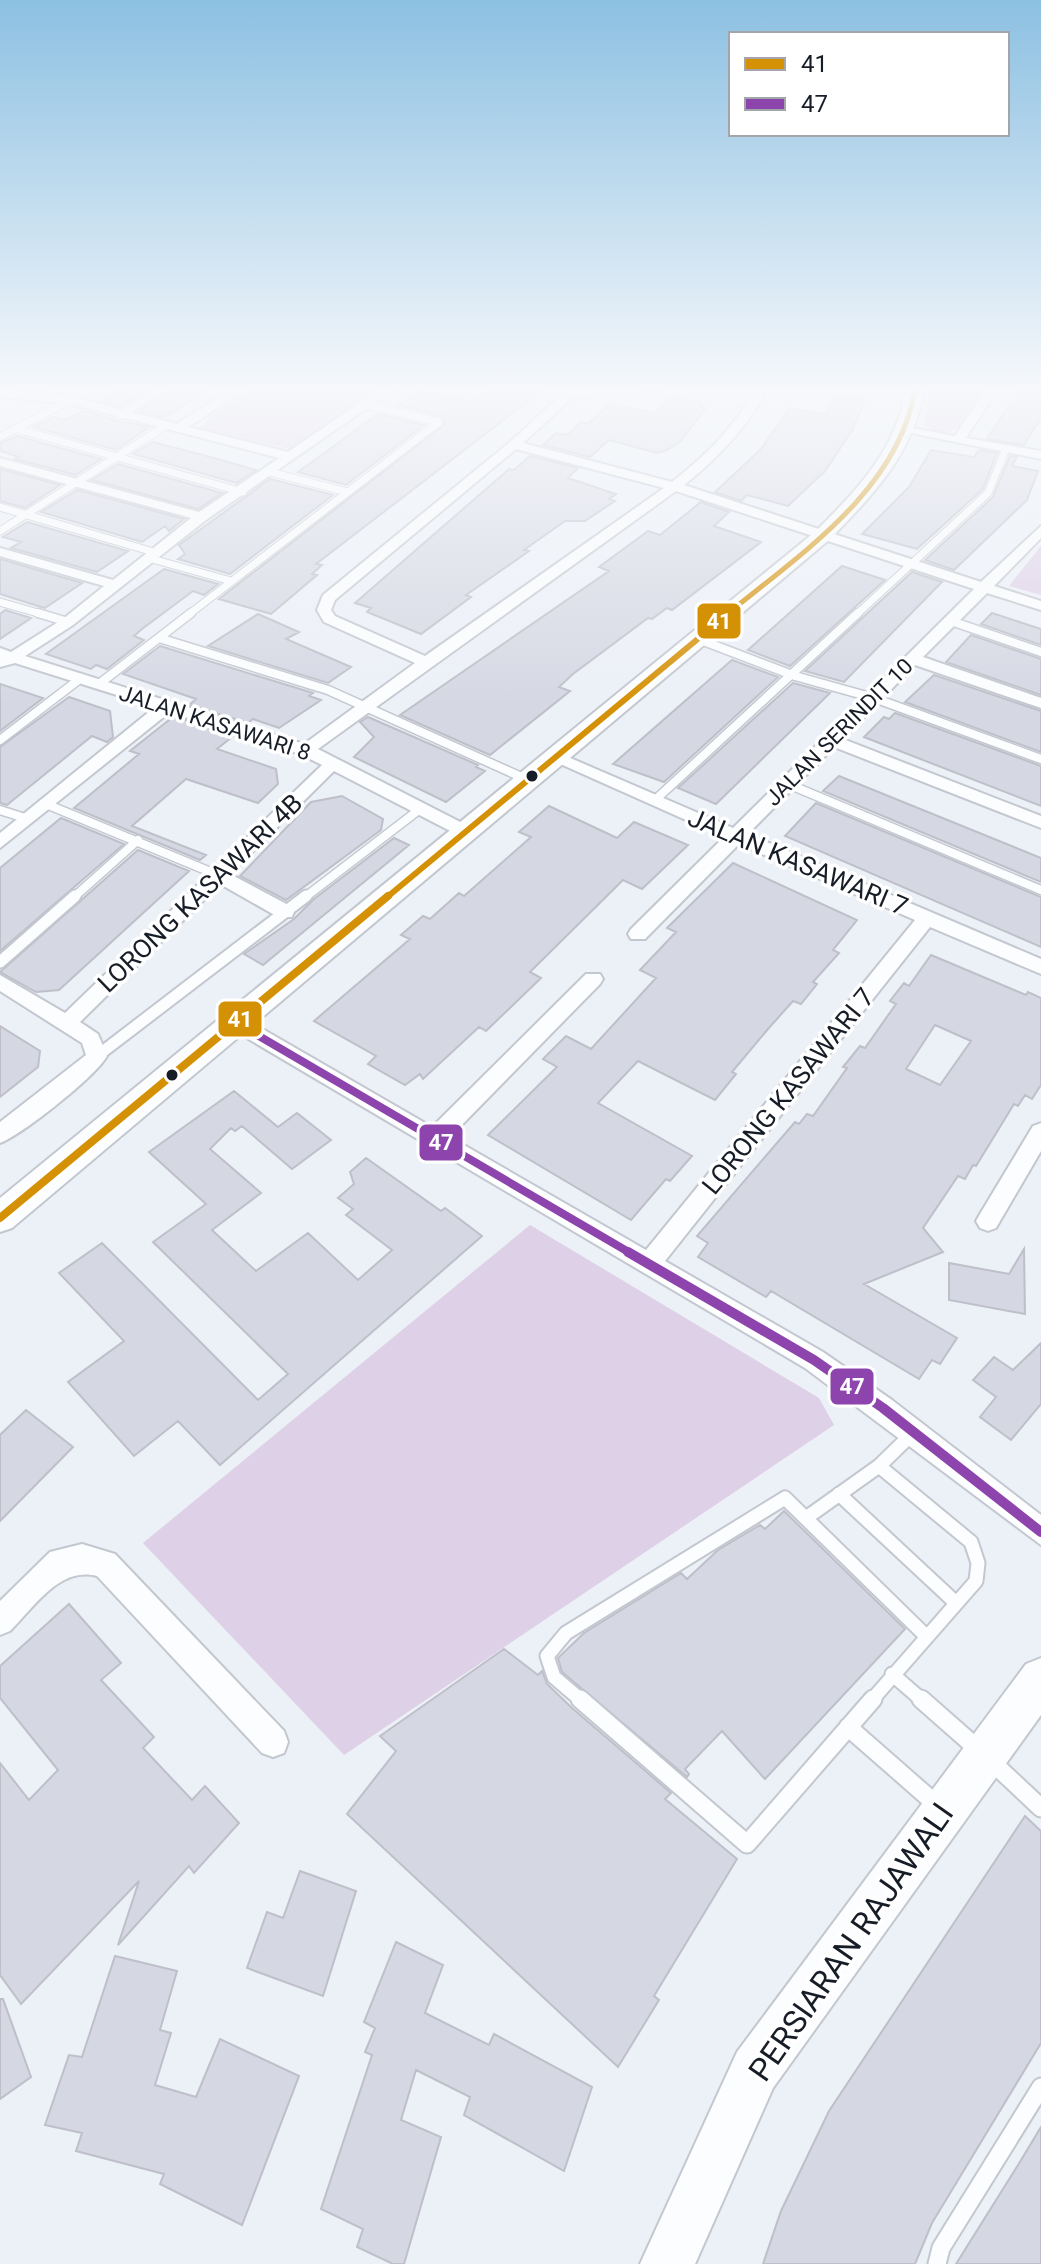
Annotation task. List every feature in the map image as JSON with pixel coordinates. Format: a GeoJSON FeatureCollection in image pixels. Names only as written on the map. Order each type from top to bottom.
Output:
{"type":"FeatureCollection","features":[{"type":"Feature","properties":{"kind":"street"},"geometry":{"type":"LineString","coordinates":[[116,495],[201,517]]}},
{"type":"Feature","properties":{"kind":"street"},"geometry":{"type":"LineString","coordinates":[[3,659],[68,622],[112,584],[155,556],[201,517],[239,495]]}},
{"type":"Feature","properties":{"kind":"street"},"geometry":{"type":"LineString","coordinates":[[425,662],[329,619],[324,610],[328,598],[454,495]]}},
{"type":"Feature","properties":{"kind":"street"},"geometry":{"type":"LineString","coordinates":[[306,750],[425,662],[664,495]]}},
{"type":"Feature","properties":{"kind":"street"},"geometry":{"type":"LineString","coordinates":[[699,495],[1041,606]]}},
{"type":"Feature","properties":{"kind":"street"},"geometry":{"type":"LineString","coordinates":[[0,1218],[823,535],[861,495]]}},
{"type":"Feature","properties":{"kind":"street","name":"JALAN SERINDIT 10"},"geometry":{"type":"LineString","coordinates":[[638,934],[1041,530]]}},
{"type":"Feature","properties":{"kind":"street"},"geometry":{"type":"LineString","coordinates":[[0,552],[112,584]]}},
{"type":"Feature","properties":{"kind":"street","name":"JALAN KASAWARI 8"},"geometry":{"type":"LineString","coordinates":[[3,659],[81,678],[306,750],[466,832]]}},
{"type":"Feature","properties":{"kind":"street"},"geometry":{"type":"LineString","coordinates":[[912,659],[1041,703]]}},
{"type":"Feature","properties":{"kind":"street"},"geometry":{"type":"LineString","coordinates":[[0,842],[167,706]]}},
{"type":"Feature","properties":{"kind":"street"},"geometry":{"type":"LineString","coordinates":[[831,740],[1041,822]]}},
{"type":"Feature","properties":{"kind":"street","name":"JALAN KASAWARI 7"},"geometry":{"type":"LineString","coordinates":[[555,758],[1041,967]]}},
{"type":"Feature","properties":{"kind":"street","name":"LORONG KASAWARI 4B"},"geometry":{"type":"LineString","coordinates":[[68,1022],[332,764]]}},
{"type":"Feature","properties":{"kind":"street"},"geometry":{"type":"LineString","coordinates":[[218,875],[285,912]]}},
{"type":"Feature","properties":{"kind":"street","name":"LORONG KASAWARI 7"},"geometry":{"type":"LineString","coordinates":[[649,1264],[927,918]]}},
{"type":"Feature","properties":{"kind":"street"},"geometry":{"type":"LineString","coordinates":[[434,1139],[593,979]]}},
{"type":"Feature","properties":{"kind":"street"},"geometry":{"type":"LineString","coordinates":[[0,982],[91,1039],[97,1056],[84,1071],[5,1124]]}},
{"type":"Feature","properties":{"kind":"street"},"geometry":{"type":"LineString","coordinates":[[235,1022],[814,1360],[1037,1527]]}},
{"type":"Feature","properties":{"kind":"street"},"geometry":{"type":"LineString","coordinates":[[988,1221],[1041,1132]]}},
{"type":"Feature","properties":{"kind":"street"},"geometry":{"type":"LineString","coordinates":[[0,1621],[60,1562],[82,1558],[105,1564],[273,1742]]}},
{"type":"Feature","properties":{"kind":"street","name":"PERSIARAN RAJAWALI"},"geometry":{"type":"LineString","coordinates":[[667,2264],[755,2070],[1041,1679]]}},
{"type":"Feature","properties":{"kind":"lane"},"geometry":{"type":"LineString","coordinates":[[0,531],[58,495]]}},
{"type":"Feature","properties":{"kind":"lane"},"geometry":{"type":"LineString","coordinates":[[99,684],[344,495]]}},
{"type":"Feature","properties":{"kind":"lane"},"geometry":{"type":"LineString","coordinates":[[654,801],[986,495]]}},
{"type":"Feature","properties":{"kind":"lane"},"geometry":{"type":"LineString","coordinates":[[0,507],[231,581]]}},
{"type":"Feature","properties":{"kind":"lane"},"geometry":{"type":"LineString","coordinates":[[0,602],[68,622]]}},
{"type":"Feature","properties":{"kind":"lane"},"geometry":{"type":"LineString","coordinates":[[951,621],[1041,652]]}},
{"type":"Feature","properties":{"kind":"lane"},"geometry":{"type":"LineString","coordinates":[[159,638],[328,690],[528,780]]}},
{"type":"Feature","properties":{"kind":"lane"},"geometry":{"type":"LineString","coordinates":[[698,639],[792,675],[874,698],[1041,759]]}},
{"type":"Feature","properties":{"kind":"lane"},"geometry":{"type":"LineString","coordinates":[[0,740],[81,678]]}},
{"type":"Feature","properties":{"kind":"lane"},"geometry":{"type":"LineString","coordinates":[[788,784],[1041,890]]}},
{"type":"Feature","properties":{"kind":"lane"},"geometry":{"type":"LineString","coordinates":[[46,804],[218,875]]}},
{"type":"Feature","properties":{"kind":"lane"},"geometry":{"type":"LineString","coordinates":[[97,1056],[420,809]]}},
{"type":"Feature","properties":{"kind":"lane"},"geometry":{"type":"LineString","coordinates":[[0,810],[28,819]]}},
{"type":"Feature","properties":{"kind":"lane"},"geometry":{"type":"LineString","coordinates":[[0,962],[138,840]]}},
{"type":"Feature","properties":{"kind":"lane"},"geometry":{"type":"LineString","coordinates":[[806,1518],[879,1466],[914,1432]]}},
{"type":"Feature","properties":{"kind":"lane"},"geometry":{"type":"LineString","coordinates":[[879,1466],[971,1542],[978,1563],[976,1581],[747,1844],[554,1677],[547,1656],[566,1633],[785,1498],[927,1637]]}},
{"type":"Feature","properties":{"kind":"lane"},"geometry":{"type":"LineString","coordinates":[[839,1494],[956,1603]]}},
{"type":"Feature","properties":{"kind":"lane"},"geometry":{"type":"LineString","coordinates":[[892,1674],[1041,1808]]}},
{"type":"Feature","properties":{"kind":"lane"},"geometry":{"type":"LineString","coordinates":[[848,1727],[943,1811]]}},
{"type":"Feature","properties":{"kind":"lane"},"geometry":{"type":"LineString","coordinates":[[937,2264],[941,2248],[1041,2087]]}},
{"type":"Feature","properties":{"kind":"shaded area"},"geometry":{"type":"Polygon","coordinates":[[[1041,546],[1041,595],[1009,586],[1041,546]]]}},
{"type":"Feature","properties":{"kind":"shaded area"},"geometry":{"type":"Polygon","coordinates":[[[530,1225],[819,1398],[834,1425],[344,1755],[143,1543],[530,1225]]]}},
{"type":"Feature","properties":{"kind":"building"},"geometry":{"type":"Polygon","coordinates":[[[0,495],[45,495],[25,508],[0,501],[0,495]]]}},
{"type":"Feature","properties":{"kind":"building"},"geometry":{"type":"Polygon","coordinates":[[[69,495],[94,495],[184,519],[169,531],[165,526],[142,542],[41,512],[69,495]]]}},
{"type":"Feature","properties":{"kind":"building"},"geometry":{"type":"Polygon","coordinates":[[[146,495],[220,495],[198,509],[146,495]]]}},
{"type":"Feature","properties":{"kind":"building"},"geometry":{"type":"Polygon","coordinates":[[[248,495],[333,495],[230,574],[178,559],[185,554],[179,545],[248,495]]]}},
{"type":"Feature","properties":{"kind":"building"},"geometry":{"type":"Polygon","coordinates":[[[354,495],[406,495],[316,564],[322,565],[312,574],[317,575],[271,614],[219,599],[354,495]]]}},
{"type":"Feature","properties":{"kind":"building"},"geometry":{"type":"Polygon","coordinates":[[[480,495],[615,495],[609,499],[615,501],[585,521],[565,521],[524,550],[529,551],[466,595],[471,597],[421,634],[367,612],[371,608],[355,603],[480,495]]]}},
{"type":"Feature","properties":{"kind":"building"},"geometry":{"type":"Polygon","coordinates":[[[723,495],[800,495],[788,506],[747,495],[741,501],[723,495]]]}},
{"type":"Feature","properties":{"kind":"building"},"geometry":{"type":"Polygon","coordinates":[[[901,495],[977,495],[917,549],[862,534],[901,495]]]}},
{"type":"Feature","properties":{"kind":"building"},"geometry":{"type":"Polygon","coordinates":[[[1029,495],[954,570],[925,560],[993,497],[1029,495]]]}},
{"type":"Feature","properties":{"kind":"building"},"geometry":{"type":"Polygon","coordinates":[[[701,502],[729,512],[714,526],[761,542],[672,610],[667,608],[652,619],[648,618],[573,674],[559,687],[570,691],[490,755],[400,715],[609,571],[599,567],[648,531],[660,535],[701,502]]]}},
{"type":"Feature","properties":{"kind":"building"},"geometry":{"type":"Polygon","coordinates":[[[27,522],[128,551],[97,572],[11,548],[21,542],[3,537],[27,522]]]}},
{"type":"Feature","properties":{"kind":"building"},"geometry":{"type":"Polygon","coordinates":[[[0,559],[82,583],[45,608],[38,606],[0,594],[0,559]]]}},
{"type":"Feature","properties":{"kind":"building"},"geometry":{"type":"Polygon","coordinates":[[[842,566],[885,580],[790,666],[748,650],[842,566]]]}},
{"type":"Feature","properties":{"kind":"building"},"geometry":{"type":"Polygon","coordinates":[[[164,569],[218,584],[204,595],[193,591],[142,629],[134,636],[144,640],[107,669],[96,665],[91,669],[46,654],[164,569]]]}},
{"type":"Feature","properties":{"kind":"building"},"geometry":{"type":"Polygon","coordinates":[[[912,572],[942,582],[844,682],[805,671],[912,572]]]}},
{"type":"Feature","properties":{"kind":"building"},"geometry":{"type":"Polygon","coordinates":[[[5,610],[31,618],[0,639],[0,614],[5,610]]]}},
{"type":"Feature","properties":{"kind":"building"},"geometry":{"type":"Polygon","coordinates":[[[992,613],[1041,629],[1041,645],[981,624],[992,613]]]}},
{"type":"Feature","properties":{"kind":"building"},"geometry":{"type":"Polygon","coordinates":[[[258,614],[299,632],[286,639],[351,667],[328,683],[208,646],[258,614]]]}},
{"type":"Feature","properties":{"kind":"building"},"geometry":{"type":"Polygon","coordinates":[[[971,635],[1041,659],[1041,695],[946,662],[971,635]]]}},
{"type":"Feature","properties":{"kind":"building"},"geometry":{"type":"Polygon","coordinates":[[[160,646],[313,693],[309,696],[321,700],[279,728],[253,719],[248,723],[189,705],[196,699],[123,674],[160,646]]]}},
{"type":"Feature","properties":{"kind":"building"},"geometry":{"type":"Polygon","coordinates":[[[732,660],[778,677],[664,782],[613,764],[732,660]]]}},
{"type":"Feature","properties":{"kind":"building"},"geometry":{"type":"Polygon","coordinates":[[[934,675],[1041,711],[1041,752],[905,702],[934,675]]]}},
{"type":"Feature","properties":{"kind":"building"},"geometry":{"type":"Polygon","coordinates":[[[793,683],[830,693],[716,804],[678,788],[793,683]]]}},
{"type":"Feature","properties":{"kind":"building"},"geometry":{"type":"Polygon","coordinates":[[[0,684],[43,698],[0,731],[0,684]]]}},
{"type":"Feature","properties":{"kind":"building"},"geometry":{"type":"Polygon","coordinates":[[[69,697],[110,711],[113,737],[107,742],[92,736],[7,805],[0,803],[0,747],[69,697]]]}},
{"type":"Feature","properties":{"kind":"building"},"geometry":{"type":"Polygon","coordinates":[[[895,713],[1041,766],[1041,806],[864,737],[884,717],[889,719],[895,713]]]}},
{"type":"Feature","properties":{"kind":"building"},"geometry":{"type":"Polygon","coordinates":[[[174,716],[233,736],[217,749],[276,769],[278,784],[258,803],[186,779],[132,826],[206,855],[200,860],[74,808],[139,754],[130,751],[174,716]]]}},
{"type":"Feature","properties":{"kind":"building"},"geometry":{"type":"Polygon","coordinates":[[[368,717],[478,765],[476,767],[485,771],[446,802],[354,757],[374,737],[360,722],[368,717]]]}},
{"type":"Feature","properties":{"kind":"building"},"geometry":{"type":"Polygon","coordinates":[[[839,776],[1041,858],[1041,882],[823,791],[839,776]]]}},
{"type":"Feature","properties":{"kind":"building"},"geometry":{"type":"Polygon","coordinates":[[[342,796],[383,819],[381,830],[286,900],[240,876],[311,802],[342,796]]]}},
{"type":"Feature","properties":{"kind":"building"},"geometry":{"type":"Polygon","coordinates":[[[816,803],[1041,897],[1041,947],[785,836],[816,803]]]}},
{"type":"Feature","properties":{"kind":"building"},"geometry":{"type":"Polygon","coordinates":[[[549,806],[617,838],[634,822],[688,845],[642,889],[623,880],[530,972],[541,978],[486,1031],[479,1027],[423,1079],[420,1074],[405,1085],[368,1064],[376,1056],[314,1021],[410,939],[401,935],[423,916],[430,919],[459,893],[464,896],[531,837],[519,832],[549,806]]]}},
{"type":"Feature","properties":{"kind":"building"},"geometry":{"type":"Polygon","coordinates":[[[61,818],[124,844],[0,951],[0,868],[61,818]]]}},
{"type":"Feature","properties":{"kind":"building"},"geometry":{"type":"Polygon","coordinates":[[[394,838],[409,845],[263,965],[244,954],[294,919],[314,899],[394,838]]]}},
{"type":"Feature","properties":{"kind":"building"},"geometry":{"type":"Polygon","coordinates":[[[138,850],[189,871],[59,990],[36,992],[0,972],[138,850]]]}},
{"type":"Feature","properties":{"kind":"building"},"geometry":{"type":"Polygon","coordinates":[[[733,863],[857,920],[833,950],[839,953],[813,982],[817,984],[801,1004],[793,1001],[768,1029],[732,1072],[736,1074],[715,1100],[638,1061],[598,1103],[692,1156],[670,1181],[666,1179],[631,1220],[488,1135],[557,1067],[543,1059],[566,1036],[591,1049],[656,978],[640,970],[676,932],[667,928],[733,863]]]}},
{"type":"Feature","properties":{"kind":"building"},"geometry":{"type":"Polygon","coordinates":[[[931,955],[1026,995],[1028,992],[1041,998],[1041,1085],[1032,1099],[1025,1095],[1018,1106],[1014,1104],[976,1166],[973,1165],[965,1179],[958,1176],[923,1228],[943,1252],[864,1284],[957,1338],[940,1364],[932,1360],[919,1379],[771,1291],[766,1297],[698,1257],[708,1243],[697,1236],[795,1122],[799,1124],[807,1114],[813,1116],[847,1068],[843,1067],[860,1046],[865,1048],[896,1004],[890,1001],[904,983],[909,986],[931,955]],[[935,1025],[906,1069],[940,1085],[971,1041],[935,1025]]]}},
{"type":"Feature","properties":{"kind":"building"},"geometry":{"type":"Polygon","coordinates":[[[0,1026],[40,1051],[38,1067],[0,1097],[0,1026]]]}},
{"type":"Feature","properties":{"kind":"building"},"geometry":{"type":"Polygon","coordinates":[[[234,1091],[278,1127],[297,1113],[331,1140],[292,1169],[242,1126],[235,1131],[231,1128],[210,1149],[261,1193],[212,1230],[256,1271],[308,1233],[358,1280],[392,1250],[346,1215],[353,1209],[338,1198],[354,1184],[350,1172],[366,1158],[441,1211],[445,1208],[482,1236],[220,1465],[178,1421],[134,1456],[68,1382],[124,1341],[59,1273],[102,1243],[258,1400],[288,1374],[153,1242],[206,1204],[149,1152],[234,1091]]]}},
{"type":"Feature","properties":{"kind":"building"},"geometry":{"type":"Polygon","coordinates":[[[1024,1249],[1025,1314],[949,1300],[949,1263],[1009,1274],[1024,1249]]]}},
{"type":"Feature","properties":{"kind":"building"},"geometry":{"type":"Polygon","coordinates":[[[1041,1343],[1041,1404],[1011,1440],[980,1417],[996,1397],[973,1380],[994,1357],[1013,1370],[1041,1343]]]}},
{"type":"Feature","properties":{"kind":"building"},"geometry":{"type":"Polygon","coordinates":[[[26,1410],[73,1447],[0,1521],[0,1435],[26,1410]]]}},
{"type":"Feature","properties":{"kind":"building"},"geometry":{"type":"Polygon","coordinates":[[[784,1511],[905,1629],[765,1779],[722,1731],[685,1769],[689,1774],[687,1777],[562,1672],[558,1658],[584,1633],[681,1573],[687,1579],[718,1550],[760,1525],[765,1529],[784,1511]]]}},
{"type":"Feature","properties":{"kind":"building"},"geometry":{"type":"Polygon","coordinates":[[[69,1604],[121,1663],[101,1680],[154,1737],[143,1748],[192,1800],[205,1786],[239,1823],[194,1873],[189,1866],[118,1945],[139,1881],[21,2004],[0,1975],[0,1763],[29,1800],[58,1770],[0,1698],[0,1666],[69,1604]]]}},
{"type":"Feature","properties":{"kind":"building"},"geometry":{"type":"Polygon","coordinates":[[[504,1649],[538,1675],[542,1671],[547,1684],[572,1708],[671,1793],[665,1799],[737,1859],[654,1996],[659,2000],[618,2067],[347,1814],[396,1751],[380,1736],[504,1649]]]}},
{"type":"Feature","properties":{"kind":"building"},"geometry":{"type":"Polygon","coordinates":[[[1025,1816],[1041,1831],[1041,2043],[932,2223],[915,2264],[763,2264],[781,2211],[829,2111],[1025,1816]]]}},
{"type":"Feature","properties":{"kind":"building"},"geometry":{"type":"Polygon","coordinates":[[[300,1871],[356,1891],[323,1996],[247,1968],[267,1912],[283,1918],[300,1871]]]}},
{"type":"Feature","properties":{"kind":"building"},"geometry":{"type":"Polygon","coordinates":[[[396,1942],[443,1965],[425,2013],[489,2045],[494,2034],[592,2087],[564,2171],[464,2115],[470,2097],[416,2070],[401,2120],[441,2137],[404,2264],[393,2264],[357,2247],[363,2229],[321,2209],[372,2055],[365,2052],[375,2028],[364,2022],[396,1942]]]}},
{"type":"Feature","properties":{"kind":"building"},"geometry":{"type":"Polygon","coordinates":[[[115,1956],[177,1971],[160,2030],[171,2033],[155,2085],[196,2097],[220,2039],[299,2076],[242,2225],[160,2184],[164,2174],[76,2151],[82,2133],[45,2125],[69,2055],[82,2057],[115,1956]]]}},
{"type":"Feature","properties":{"kind":"building"},"geometry":{"type":"Polygon","coordinates":[[[0,1999],[3,1999],[31,2077],[0,2099],[0,1999]]]}},
{"type":"Feature","properties":{"kind":"building"},"geometry":{"type":"Polygon","coordinates":[[[1041,2127],[1041,2264],[956,2264],[1018,2165],[1041,2127]]]}},
{"type":"Feature","properties":{"kind":"transit line","name":"41"},"geometry":{"type":"LineString","coordinates":[[0,1218],[823,535],[862,495]]}},
{"type":"Feature","properties":{"kind":"transit line","name":"47"},"geometry":{"type":"LineString","coordinates":[[235,1022],[814,1360],[883,1408],[1041,1532]]}}]}
